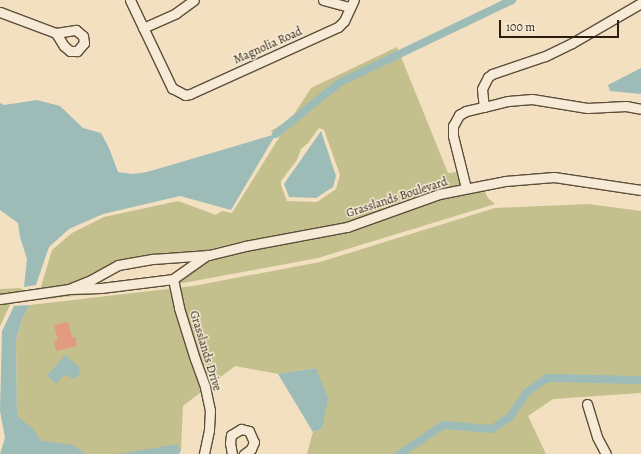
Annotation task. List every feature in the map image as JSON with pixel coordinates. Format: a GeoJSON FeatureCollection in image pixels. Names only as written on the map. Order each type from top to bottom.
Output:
{"type":"FeatureCollection","features":[{"type":"Feature","properties":{"kind":"street"},"geometry":{"type":"LineString","coordinates":[[130,0],[143,28],[176,13],[194,0]]}},
{"type":"Feature","properties":{"kind":"street"},"geometry":{"type":"LineString","coordinates":[[323,0],[352,3]]}},
{"type":"Feature","properties":{"kind":"street","name":"Magnolia Road"},"geometry":{"type":"LineString","coordinates":[[143,28],[172,88],[178,93],[190,94],[338,27],[344,21],[352,3]]}},
{"type":"Feature","properties":{"kind":"street"},"geometry":{"type":"LineString","coordinates":[[484,107],[482,89],[488,77],[492,74],[545,56],[572,44],[641,3]]}},
{"type":"Feature","properties":{"kind":"street"},"geometry":{"type":"LineString","coordinates":[[0,12],[56,33]]}},
{"type":"Feature","properties":{"kind":"street"},"geometry":{"type":"LineString","coordinates":[[466,188],[453,136],[453,126],[459,115],[466,111],[508,101],[532,99],[587,108],[620,106],[641,109]]}},
{"type":"Feature","properties":{"kind":"street","name":"Grasslands Boulevard"},"geometry":{"type":"LineString","coordinates":[[69,289],[91,280],[118,265],[153,259],[208,255],[245,246],[347,227],[439,194],[505,181],[554,177],[641,190]]}},
{"type":"Feature","properties":{"kind":"street","name":"Grasslands Boulevard"},"geometry":{"type":"LineString","coordinates":[[0,299],[69,289],[101,288],[173,279],[208,255]]}},
{"type":"Feature","properties":{"kind":"street","name":"Grasslands Drive"},"geometry":{"type":"LineString","coordinates":[[173,279],[179,308],[207,395],[210,410],[209,430],[204,454]]}},
{"type":"Feature","properties":{"kind":"street"},"geometry":{"type":"LineString","coordinates":[[587,404],[597,437],[606,454]]}},
{"type":"Feature","properties":{"kind":"street"},"geometry":{"type":"LineString","coordinates":[[232,454],[230,443],[231,435],[241,429],[249,431],[253,438],[251,449],[244,454]]}},
{"type":"Feature","properties":{"kind":"shaded area"},"geometry":{"type":"Polygon","coordinates":[[[397,47],[448,173],[458,172],[461,185],[438,190],[346,223],[244,241],[207,250],[153,254],[117,260],[89,276],[68,285],[33,290],[41,287],[52,250],[72,233],[104,217],[178,201],[216,215],[222,211],[232,213],[280,136],[277,130],[269,132],[291,119],[311,88],[397,47]],[[319,128],[308,143],[301,149],[297,160],[281,181],[287,201],[317,202],[336,189],[340,175],[324,130],[319,128]]]}},
{"type":"Feature","properties":{"kind":"shaded area"},"geometry":{"type":"Polygon","coordinates":[[[484,190],[488,198],[495,204],[318,258],[178,284],[177,281],[210,259],[246,250],[348,231],[441,199],[484,190]]]}},
{"type":"Feature","properties":{"kind":"shaded area"},"geometry":{"type":"Polygon","coordinates":[[[588,204],[641,211],[641,393],[553,399],[528,416],[546,454],[307,454],[313,432],[322,429],[316,368],[278,374],[235,366],[183,406],[181,450],[179,454],[6,454],[17,416],[16,340],[23,317],[30,305],[193,286],[320,262],[495,208],[588,204]]]}},
{"type":"Feature","properties":{"kind":"shaded area"},"geometry":{"type":"Polygon","coordinates":[[[169,283],[170,285],[109,292],[169,283]]]}},
{"type":"Feature","properties":{"kind":"shaded area"},"geometry":{"type":"Polygon","coordinates":[[[21,288],[23,291],[0,294],[0,289],[21,288]]]}},
{"type":"Feature","properties":{"kind":"shaded area"},"geometry":{"type":"Polygon","coordinates":[[[99,293],[30,301],[14,302],[67,294],[99,293]]]}},
{"type":"Feature","properties":{"kind":"shaded area"},"geometry":{"type":"Polygon","coordinates":[[[13,302],[11,303],[0,326],[0,304],[13,302]]]}},
{"type":"Feature","properties":{"kind":"water"},"geometry":{"type":"Polygon","coordinates":[[[641,68],[641,94],[610,91],[608,85],[641,68]]]}},
{"type":"Feature","properties":{"kind":"water"},"geometry":{"type":"Polygon","coordinates":[[[37,100],[60,106],[83,128],[101,133],[109,148],[118,172],[133,174],[147,172],[276,134],[231,210],[180,196],[103,214],[69,229],[49,247],[36,285],[24,287],[27,259],[20,237],[18,223],[0,210],[0,103],[4,105],[37,100]]]}},
{"type":"Feature","properties":{"kind":"water"},"geometry":{"type":"Polygon","coordinates":[[[321,131],[336,176],[333,187],[316,198],[289,197],[284,184],[321,131]]]}},
{"type":"Feature","properties":{"kind":"water"},"geometry":{"type":"Polygon","coordinates":[[[30,305],[23,317],[16,340],[17,416],[32,428],[42,441],[73,445],[85,454],[0,454],[5,438],[0,411],[2,331],[14,306],[30,305]]]}},
{"type":"Feature","properties":{"kind":"water"},"geometry":{"type":"Polygon","coordinates":[[[65,355],[79,367],[80,374],[74,379],[66,375],[63,376],[56,384],[47,376],[65,355]]]}},
{"type":"Feature","properties":{"kind":"water"},"geometry":{"type":"Polygon","coordinates":[[[316,368],[328,398],[322,429],[313,432],[278,374],[316,368]]]}},
{"type":"Feature","properties":{"kind":"water"},"geometry":{"type":"Polygon","coordinates":[[[177,444],[181,450],[179,454],[118,454],[177,444]]]}},
{"type":"Feature","properties":{"kind":"building"},"geometry":{"type":"Polygon","coordinates":[[[68,322],[72,337],[75,337],[77,346],[56,351],[54,341],[58,340],[54,325],[68,322]]]}},
{"type":"Feature","properties":{"kind":"waterway"},"geometry":{"type":"LineString","coordinates":[[276,134],[339,83],[512,0]]}},
{"type":"Feature","properties":{"kind":"waterway"},"geometry":{"type":"LineString","coordinates":[[400,454],[443,425],[492,429],[510,417],[526,393],[547,378],[641,380]]}}]}
